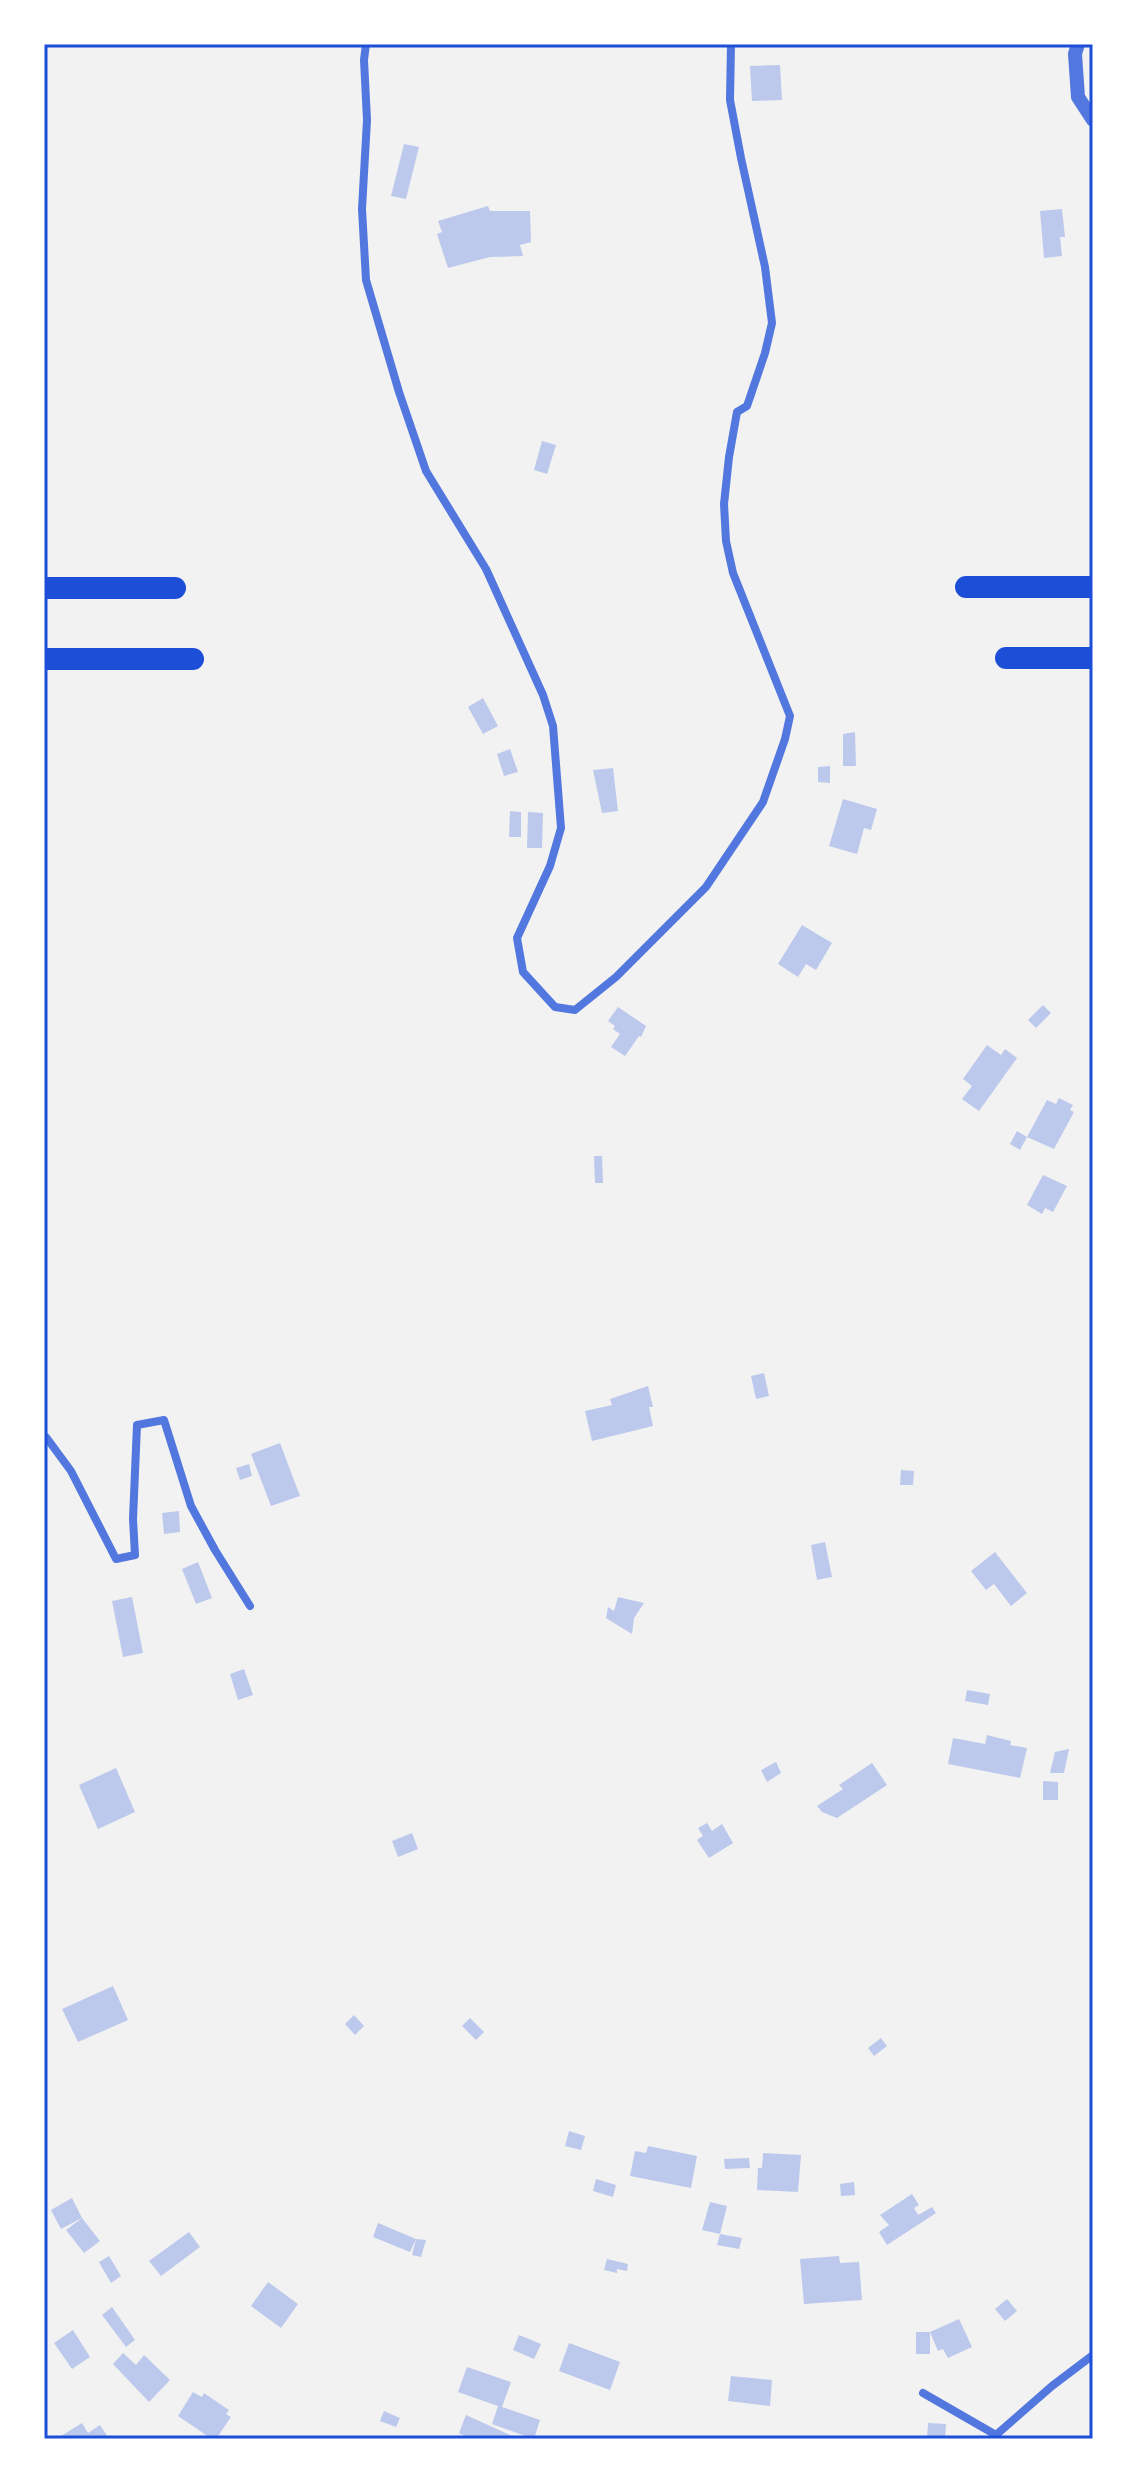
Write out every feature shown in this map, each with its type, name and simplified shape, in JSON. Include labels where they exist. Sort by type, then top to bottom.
[{"type":"highway","points":[[966,587],[1093,587]]},
{"type":"highway","points":[[44,588],[175,588]]},
{"type":"highway","points":[[1006,658],[1093,658]]},
{"type":"highway","points":[[44,659],[193,659]]},
{"type":"street","points":[[366,44],[367,120],[362,209],[366,280],[426,471],[486,569],[543,695],[553,726],[561,828],[550,866],[517,938],[523,972],[555,1007],[575,1010],[616,977],[706,887],[763,802],[790,716],[733,573],[726,541],[726,488],[737,412],[747,406],[772,323],[765,267],[730,100],[731,44]]},
{"type":"street","points":[[1078,44],[1075,54],[1078,97],[1093,120]]},
{"type":"street","points":[[44,1438],[71,1471],[116,1559],[135,1555],[133,1519],[137,1425],[164,1420],[191,1506],[250,1606]]},
{"type":"street","points":[[923,2393],[997,2437],[1052,2386],[1093,2355]]},
{"type":"building","points":[[780,65],[782,100],[752,101],[750,66]]},
{"type":"building","points":[[404,144],[419,147],[406,199],[391,196]]},
{"type":"building","points":[[488,206],[490,211],[530,211],[531,242],[520,245],[523,256],[490,257],[448,268],[437,234],[442,232],[438,221]]},
{"type":"building","points":[[1062,209],[1065,237],[1060,237],[1062,256],[1044,258],[1040,211]]},
{"type":"building","points":[[542,441],[556,445],[547,474],[534,470]]},
{"type":"building","points":[[483,698],[498,726],[483,734],[468,707]]},
{"type":"building","points":[[855,732],[856,766],[843,766],[843,734]]},
{"type":"building","points":[[510,749],[518,772],[504,776],[497,754]]},
{"type":"building","points":[[830,766],[830,783],[818,782],[818,767]]},
{"type":"building","points":[[613,768],[618,811],[602,813],[593,770]]},
{"type":"building","points":[[843,799],[877,809],[871,830],[864,828],[857,854],[829,846]]},
{"type":"building","points":[[510,811],[521,812],[521,837],[509,837]]},
{"type":"building","points":[[528,812],[543,813],[542,848],[527,848]]},
{"type":"building","points":[[802,925],[832,943],[816,970],[806,964],[798,977],[778,964]]},
{"type":"building","points":[[1043,1005],[1051,1013],[1036,1028],[1028,1020]]},
{"type":"building","points":[[618,1007],[646,1026],[625,1056],[611,1047],[620,1034],[608,1021]]},
{"type":"building","points":[[987,1045],[1001,1055],[1005,1049],[1017,1058],[979,1111],[962,1099],[972,1086],[963,1079]]},
{"type":"building","points":[[1059,1098],[1073,1105],[1070,1110],[1074,1112],[1054,1149],[1027,1137],[1047,1100],[1056,1104]]},
{"type":"building","points":[[1017,1131],[1027,1137],[1020,1150],[1010,1144]]},
{"type":"building","points":[[594,1156],[602,1156],[603,1183],[595,1183]]},
{"type":"building","points":[[1043,1175],[1067,1186],[1053,1212],[1045,1208],[1042,1214],[1027,1205]]},
{"type":"building","points":[[764,1373],[769,1396],[756,1399],[751,1376]]},
{"type":"building","points":[[648,1386],[653,1426],[592,1441],[585,1411],[612,1405],[610,1399]]},
{"type":"building","points":[[280,1443],[300,1496],[271,1506],[251,1454]]},
{"type":"building","points":[[249,1464],[252,1476],[240,1480],[236,1468]]},
{"type":"building","points":[[901,1470],[914,1471],[913,1485],[900,1485]]},
{"type":"building","points":[[179,1511],[180,1532],[164,1534],[162,1513]]},
{"type":"building","points":[[825,1542],[832,1577],[817,1580],[811,1545]]},
{"type":"building","points":[[995,1552],[1027,1593],[1011,1606],[994,1584],[986,1590],[971,1571]]},
{"type":"building","points":[[198,1562],[212,1598],[196,1604],[182,1569]]},
{"type":"building","points":[[132,1597],[143,1653],[123,1657],[112,1601]]},
{"type":"building","points":[[618,1597],[644,1603],[634,1618],[632,1634],[606,1618],[608,1607],[614,1611]]},
{"type":"building","points":[[244,1669],[253,1695],[238,1700],[230,1674]]},
{"type":"building","points":[[967,1690],[990,1694],[988,1705],[965,1701]]},
{"type":"building","points":[[987,1735],[1011,1741],[1010,1745],[1027,1748],[1020,1778],[948,1764],[953,1738],[985,1744]]},
{"type":"building","points":[[1069,1749],[1064,1773],[1050,1773],[1055,1752]]},
{"type":"building","points":[[776,1762],[781,1773],[767,1782],[761,1770]]},
{"type":"building","points":[[872,1763],[887,1785],[837,1818],[822,1812],[817,1806],[843,1789],[839,1785]]},
{"type":"building","points":[[116,1768],[135,1812],[98,1829],[79,1785]]},
{"type":"building","points":[[1043,1781],[1058,1782],[1058,1800],[1043,1800]]},
{"type":"building","points":[[707,1823],[712,1831],[722,1824],[733,1843],[709,1858],[697,1840],[703,1836],[698,1828]]},
{"type":"building","points":[[412,1833],[418,1849],[398,1857],[392,1841]]},
{"type":"building","points":[[113,1986],[128,2020],[78,2042],[62,2009]]},
{"type":"building","points":[[354,2015],[364,2026],[355,2035],[345,2024]]},
{"type":"building","points":[[470,2018],[484,2032],[476,2040],[462,2026]]},
{"type":"building","points":[[881,2038],[887,2046],[874,2056],[868,2048]]},
{"type":"building","points":[[569,2131],[585,2136],[581,2150],[565,2146]]},
{"type":"building","points":[[648,2146],[697,2156],[691,2188],[630,2176],[635,2151],[646,2153]]},
{"type":"building","points":[[763,2153],[801,2155],[798,2192],[757,2190],[758,2168],[762,2168]]},
{"type":"building","points":[[749,2158],[750,2168],[725,2169],[724,2159]]},
{"type":"building","points":[[596,2179],[616,2185],[613,2197],[593,2191]]},
{"type":"building","points":[[854,2182],[855,2195],[841,2196],[840,2184]]},
{"type":"building","points":[[912,2194],[919,2205],[914,2208],[918,2215],[932,2207],[936,2213],[887,2245],[879,2232],[889,2225],[880,2215]]},
{"type":"building","points":[[72,2198],[82,2218],[61,2229],[51,2210]]},
{"type":"building","points":[[710,2202],[727,2206],[720,2234],[702,2230]]},
{"type":"building","points":[[82,2218],[100,2241],[84,2253],[66,2230]]},
{"type":"building","points":[[378,2223],[416,2239],[410,2252],[373,2237]]},
{"type":"building","points":[[189,2232],[200,2247],[161,2276],[149,2261]]},
{"type":"building","points":[[720,2234],[742,2238],[739,2249],[717,2245]]},
{"type":"building","points":[[416,2239],[426,2240],[421,2257],[412,2255]]},
{"type":"building","points":[[109,2256],[121,2276],[111,2283],[99,2262]]},
{"type":"building","points":[[839,2256],[840,2263],[859,2262],[862,2300],[804,2304],[800,2259]]},
{"type":"building","points":[[607,2259],[628,2264],[627,2271],[617,2269],[617,2273],[604,2270]]},
{"type":"building","points":[[268,2282],[298,2304],[281,2328],[251,2306]]},
{"type":"building","points":[[1007,2299],[1017,2311],[1005,2321],[995,2309]]},
{"type":"building","points":[[112,2307],[135,2340],[126,2347],[102,2315]]},
{"type":"building","points":[[959,2319],[972,2347],[948,2358],[943,2349],[938,2351],[930,2332]]},
{"type":"building","points":[[73,2330],[90,2357],[72,2369],[54,2343]]},
{"type":"building","points":[[916,2332],[930,2332],[930,2354],[916,2354]]},
{"type":"building","points":[[519,2335],[541,2344],[534,2359],[513,2350]]},
{"type":"building","points":[[569,2343],[620,2362],[610,2390],[559,2371]]},
{"type":"building","points":[[123,2353],[136,2365],[144,2355],[170,2380],[149,2402],[113,2364]]},
{"type":"building","points":[[467,2367],[511,2382],[502,2407],[540,2420],[534,2439],[492,2424],[498,2406],[458,2392]]},
{"type":"building","points":[[731,2376],[772,2380],[770,2406],[728,2401]]},
{"type":"building","points":[[193,2392],[202,2397],[204,2393],[229,2410],[226,2414],[231,2417],[216,2439],[178,2416]]},
{"type":"building","points":[[384,2411],[400,2418],[396,2427],[380,2421]]},
{"type":"building","points":[[466,2415],[519,2439],[471,2439],[459,2433]]},
{"type":"building","points":[[82,2423],[88,2433],[100,2425],[109,2439],[64,2439],[61,2436]]},
{"type":"building","points":[[928,2423],[946,2424],[945,2439],[927,2439]]}]
